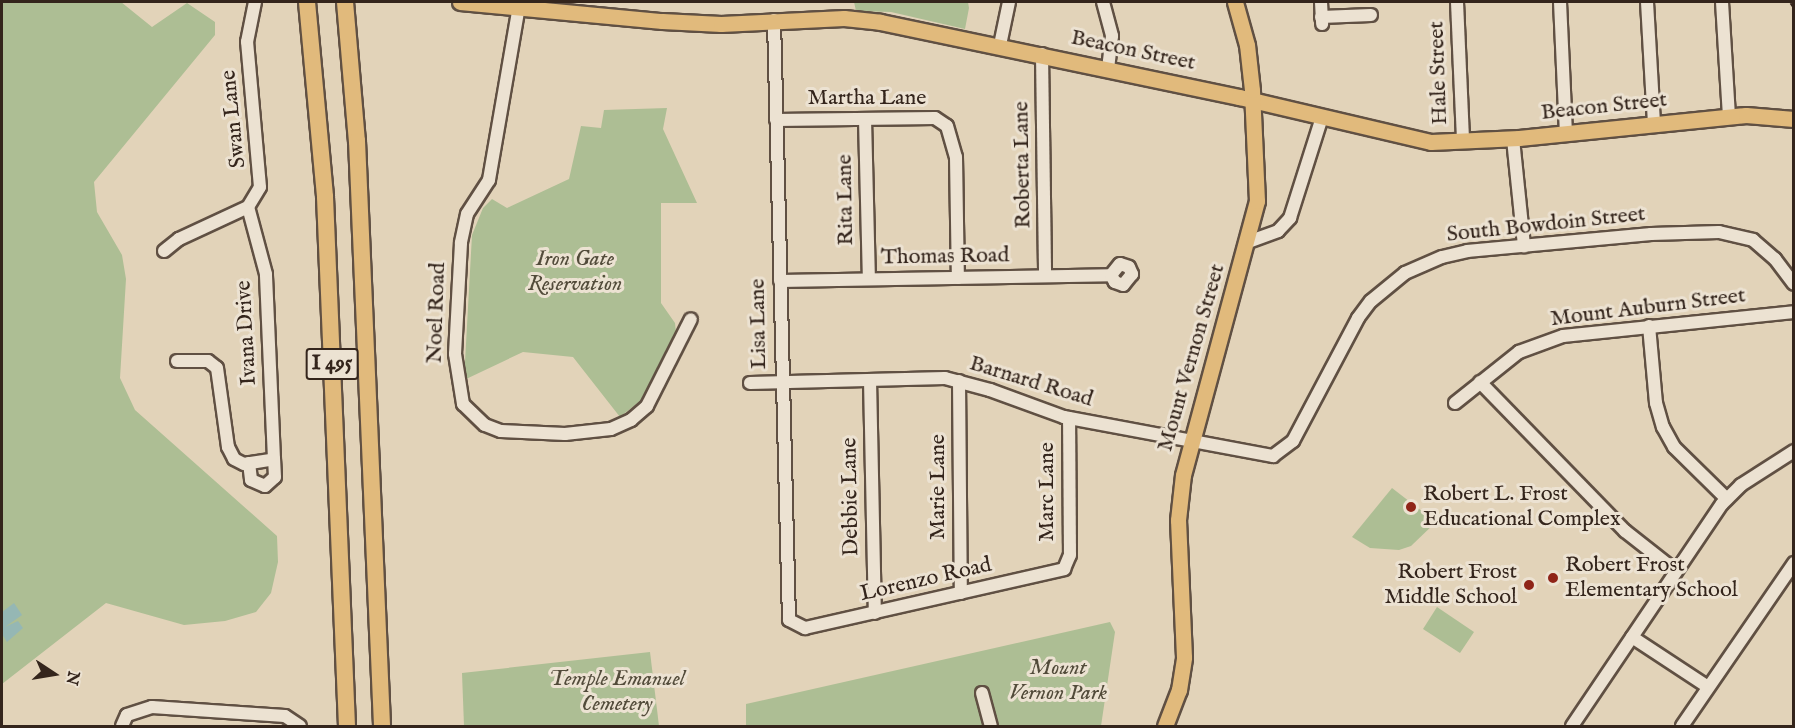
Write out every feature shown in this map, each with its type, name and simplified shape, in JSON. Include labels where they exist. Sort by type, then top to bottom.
[{"type":"highway","name":"I 495","points":[[308,2],[325,197],[347,726]]},
{"type":"highway","name":"I 495","points":[[345,2],[357,141],[382,726]]},
{"type":"main road","name":"Beacon Street","points":[[460,2],[662,21],[721,24],[774,20],[868,21],[1000,45],[1108,68],[1418,140],[1463,142],[1513,139],[1730,116],[1794,119]]},
{"type":"main road","name":"Mount Vernon Street","points":[[1165,726],[1179,690],[1184,657],[1178,520],[1191,443],[1203,388],[1248,243],[1258,190],[1253,100],[1247,45],[1235,2]]},
{"type":"street","name":"Swan Lane","points":[[248,207],[260,187],[262,173],[247,42],[255,2]]},
{"type":"street","points":[[1000,45],[1009,2]]},
{"type":"street","points":[[1103,2],[1112,36],[1108,68]]},
{"type":"street","points":[[1321,2],[1322,21],[1371,15]]},
{"type":"street","name":"Hale Street","points":[[1457,2],[1463,142]]},
{"type":"street","points":[[1560,2],[1566,134]]},
{"type":"street","points":[[1647,2],[1654,125]]},
{"type":"street","points":[[1722,2],[1730,116]]},
{"type":"street","name":"Noel Road","points":[[519,6],[489,180],[467,214],[461,243],[455,354],[463,404],[485,425],[501,431],[565,434],[611,429],[631,420],[647,406],[691,319]]},
{"type":"street","name":"Lisa Lane","points":[[774,20],[786,611],[794,625]]},
{"type":"street","name":"Roberta Lane","points":[[1042,54],[1045,276]]},
{"type":"street","points":[[1248,243],[1278,231],[1290,218],[1322,117]]},
{"type":"street","name":"Martha Lane","points":[[776,120],[935,118],[947,126],[956,157],[958,278]]},
{"type":"street","name":"Rita Lane","points":[[865,119],[869,279]]},
{"type":"street","points":[[1513,139],[1524,246]]},
{"type":"street","points":[[164,251],[179,239],[248,207]]},
{"type":"street","name":"Ivana Drive","points":[[177,361],[208,361],[217,368],[230,452],[238,462],[249,463],[252,482],[265,486],[275,477],[266,274],[248,207]]},
{"type":"street","name":"South Bowdoin Street","points":[[1276,454],[1293,441],[1358,318],[1380,292],[1405,273],[1442,257],[1524,246],[1651,234],[1731,233],[1753,240],[1767,250],[1794,284]]},
{"type":"street","name":"Thomas Road","points":[[780,281],[1111,274]]},
{"type":"street","name":"Mount Auburn Street","points":[[1455,403],[1519,352],[1563,336],[1794,312]]},
{"type":"street","points":[[1649,326],[1656,403],[1663,427],[1674,447],[1727,499]]},
{"type":"street","name":"Barnard Road","points":[[750,383],[870,380],[959,381],[1069,418],[1265,456],[1276,454]]},
{"type":"street","name":"Debbie Lane","points":[[870,380],[875,612]]},
{"type":"street","name":"Marie Lane","points":[[959,381],[961,593]]},
{"type":"street","points":[[1480,381],[1624,531],[1676,571]]},
{"type":"street","name":"Marc Lane","points":[[1067,566],[1069,418]]},
{"type":"street","points":[[1572,726],[1727,499],[1741,485],[1794,451]]},
{"type":"street","points":[[249,463],[274,459]]},
{"type":"street","points":[[1682,726],[1794,563]]},
{"type":"street","name":"Lorenzo Road","points":[[794,625],[806,628],[1056,572],[1067,566]]},
{"type":"street","points":[[1632,637],[1708,687]]},
{"type":"street","points":[[982,693],[991,726]]},
{"type":"street","points":[[123,724],[127,714],[152,707],[285,716],[300,726]]},
{"type":"green space","points":[[2,2],[121,2],[152,27],[187,3],[215,22],[215,35],[94,182],[97,212],[122,255],[126,279],[120,378],[135,410],[277,536],[278,562],[271,593],[256,612],[225,621],[184,625],[106,603],[2,684]]},
{"type":"green space","points":[[854,2],[968,2],[969,8],[965,29],[891,12],[856,11]]},
{"type":"green space","name":"Iron Gate Reservation","points":[[667,108],[663,129],[697,203],[661,203],[661,303],[675,323],[676,333],[645,397],[620,417],[573,357],[523,352],[464,380],[472,235],[483,208],[492,199],[507,208],[569,179],[581,126],[601,128],[604,110]]},
{"type":"green space","points":[[1392,488],[1436,522],[1411,546],[1399,550],[1370,548],[1352,537]]},
{"type":"green space","points":[[1437,607],[1474,632],[1460,653],[1423,629]]},
{"type":"green space","name":"Mount Vernon Park","points":[[1110,622],[1115,632],[1101,726],[746,726],[746,704]]},
{"type":"green space","name":"Temple Emanuel Cemetery","points":[[650,652],[659,726],[464,726],[462,673]]},
{"type":"water","points":[[14,603],[22,615],[5,627],[18,621],[23,628],[7,642],[2,634],[2,612]]},
{"type":"place","name":"Robert L. Frost Educational Complex","points":[[1411,507]]},
{"type":"place","name":"Robert Frost Elementary School","points":[[1553,578]]},
{"type":"place","name":"Robert Frost Middle School","points":[[1529,585]]}]
